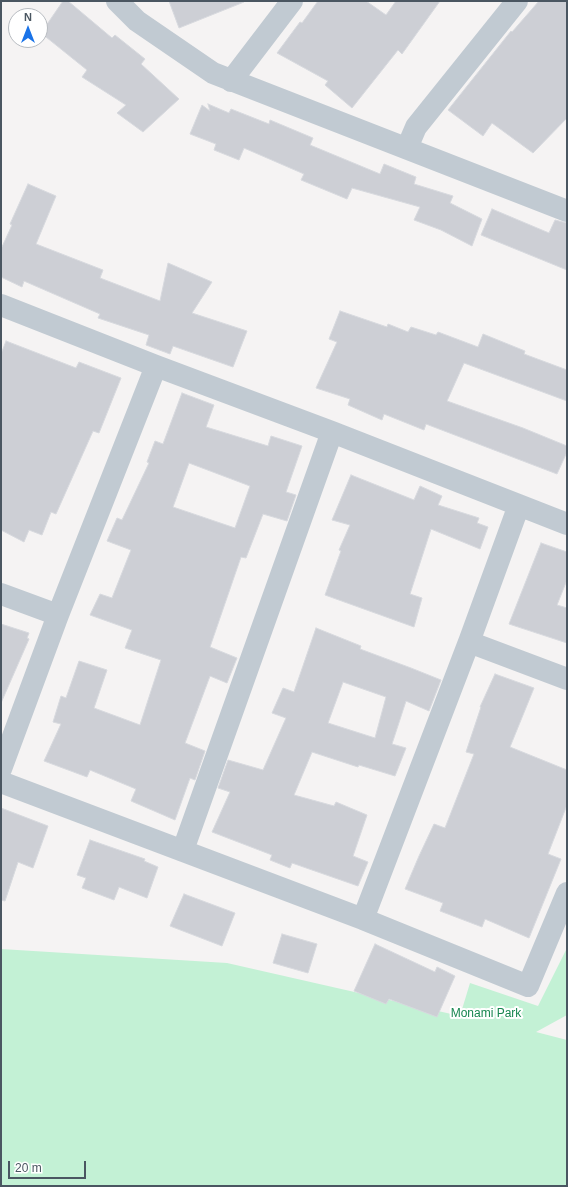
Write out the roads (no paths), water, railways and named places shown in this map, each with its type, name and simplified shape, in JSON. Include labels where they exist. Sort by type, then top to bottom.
[{"type":"street","points":[[117,1],[137,21],[213,73],[567,211]]},
{"type":"street","points":[[231,81],[292,1]]},
{"type":"street","points":[[407,148],[416,127],[517,1]]},
{"type":"street","points":[[1,305],[567,524]]},
{"type":"street","points":[[1,769],[58,615],[156,366]]},
{"type":"street","points":[[183,850],[332,432]]},
{"type":"street","points":[[363,919],[469,642],[519,505]]},
{"type":"street","points":[[1,594],[58,615]]},
{"type":"street","points":[[469,642],[567,679]]},
{"type":"street","points":[[1,782],[363,919],[528,986],[567,893]]},
{"type":"park label","name":"Monami Park","points":[[486,1014]]}]
